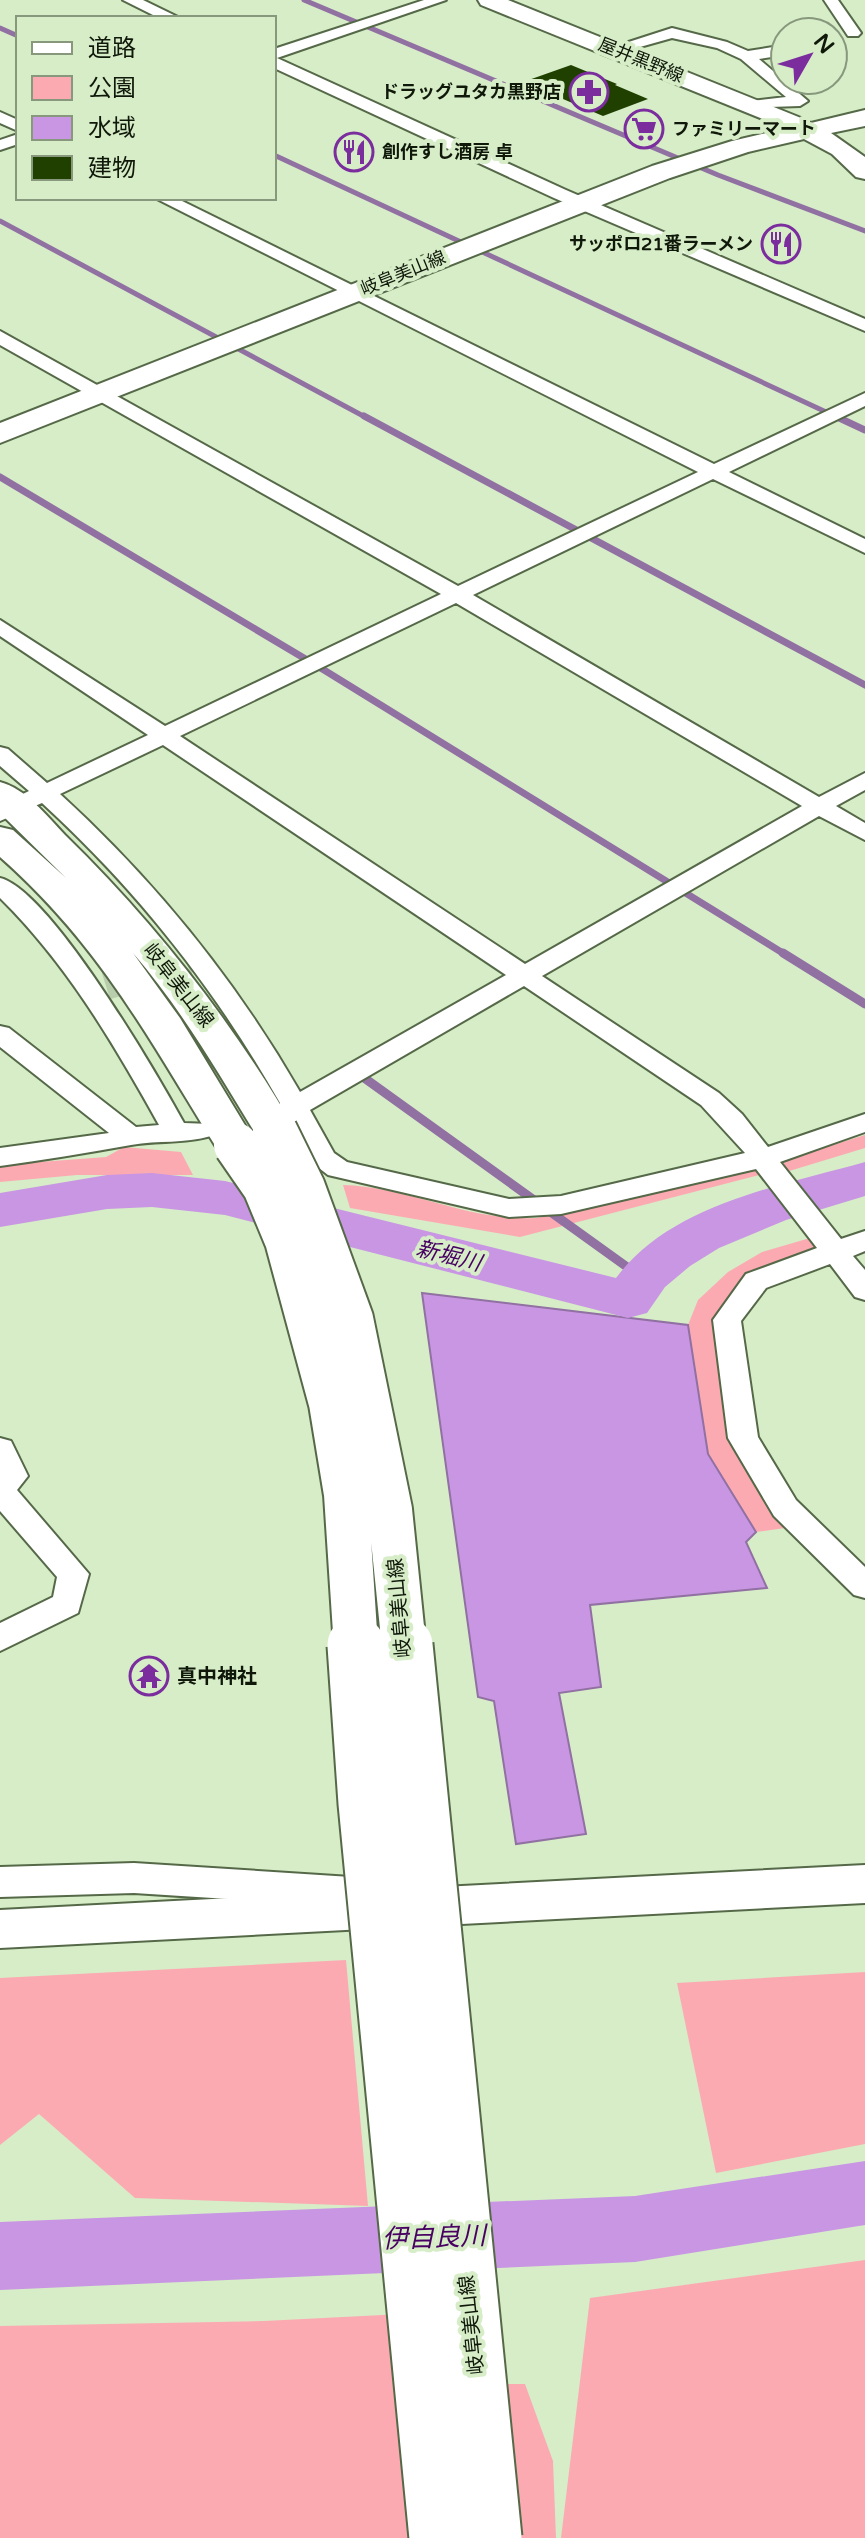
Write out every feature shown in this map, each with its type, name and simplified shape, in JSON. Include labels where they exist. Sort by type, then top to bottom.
[{"type":"main road","name":"屋井黒野線","points":[[489,0],[802,127]]},
{"type":"main road","points":[[802,127],[865,108]]},
{"type":"main road","points":[[802,127],[865,118]]},
{"type":"main road","name":"岐阜美山線","points":[[0,434],[92,388],[571,198],[802,127]]},
{"type":"main road","points":[[802,127],[865,171]]},
{"type":"main road","name":"岐阜美山線","points":[[0,414],[92,388]]},
{"type":"main road","name":"岐阜美山線","points":[[12,809],[75,905],[130,971],[246,1126],[303,1188],[351,1319],[390,1510],[493,2538]]},
{"type":"main road","name":"岐阜美山線","points":[[246,1126],[265,1187],[287,1240],[331,1403],[346,1494],[367,1803],[438,2538]]},
{"type":"street","points":[[130,0],[167,16]]},
{"type":"street","points":[[394,0],[415,8]]},
{"type":"street","points":[[276,53],[439,0]]},
{"type":"street","points":[[831,0],[859,32]]},
{"type":"street","points":[[615,49],[672,33],[722,45],[746,56],[800,101],[750,105]]},
{"type":"street","points":[[746,56],[769,52]]},
{"type":"street","points":[[276,63],[571,198],[865,326]]},
{"type":"street","points":[[167,200],[865,547]]},
{"type":"street","points":[[0,337],[456,594],[865,833]]},
{"type":"street","points":[[12,809],[456,594],[715,474],[865,399]]},
{"type":"street","points":[[0,626],[710,1099],[733,1120],[865,1290]]},
{"type":"street","points":[[0,754],[12,809],[144,892],[193,958],[246,1126]]},
{"type":"street","points":[[0,1157],[130,1136],[246,1126],[524,974],[865,780]]},
{"type":"street","points":[[0,885],[98,988],[132,1053],[246,1126],[324,1159],[338,1169],[509,1208],[561,1205],[766,1161],[865,1123]]},
{"type":"street","points":[[0,1034],[130,1136]]},
{"type":"street","points":[[865,1241],[829,1246],[756,1281],[727,1320],[743,1438],[785,1508],[865,1586]]},
{"type":"street","points":[[0,1449],[13,1476],[0,1490],[73,1574],[67,1604],[0,1638]]},
{"type":"street","points":[[0,1882],[134,1878],[351,1892]]},
{"type":"street","points":[[0,1929],[865,1884]]},
{"type":"green space","points":[[865,1135],[865,1148],[786,1172],[781,1165],[791,1158]]},
{"type":"green space","points":[[124,1147],[181,1152],[193,1175],[77,1175],[0,1182],[0,1165],[106,1157]]},
{"type":"green space","points":[[756,1167],[763,1174],[520,1237],[350,1208],[343,1185],[392,1192],[487,1215],[537,1218]]},
{"type":"green space","points":[[810,1238],[816,1249],[767,1270],[739,1288],[720,1315],[716,1332],[740,1461],[768,1494],[785,1528],[756,1532],[708,1454],[688,1325],[698,1300],[728,1272],[762,1252]]},
{"type":"green space","points":[[346,1960],[368,2206],[135,2198],[39,2114],[0,2145],[0,1978]]},
{"type":"green space","points":[[865,1972],[865,2144],[716,2173],[677,1983]]},
{"type":"green space","points":[[865,2260],[865,2538],[561,2538],[590,2298]]},
{"type":"green space","points":[[422,2313],[416,2384],[525,2384],[553,2461],[556,2538],[0,2538],[0,2326],[264,2321]]},
{"type":"water","points":[[422,1293],[688,1325],[708,1454],[756,1532],[746,1542],[767,1588],[590,1605],[601,1687],[559,1693],[586,1834],[516,1844],[494,1701],[478,1697]]},
{"type":"building","name":"ドラッグユタカ黒野店","points":[[571,65],[648,99],[603,116],[523,82]]},
{"type":"waterway","points":[[304,0],[718,175],[865,231]]},
{"type":"waterway","points":[[0,28],[16,35]]},
{"type":"waterway","points":[[276,156],[839,418]]},
{"type":"waterway","points":[[0,221],[367,418]]},
{"type":"waterway","points":[[364,416],[865,685]]},
{"type":"waterway","points":[[835,416],[865,430]]},
{"type":"waterway","points":[[0,477],[324,670],[786,955]]},
{"type":"waterway","points":[[783,953],[865,1004]]},
{"type":"waterway","points":[[356,1072],[641,1277]]},
{"type":"waterway","name":"新堀川","points":[[0,1210],[107,1192],[152,1190],[225,1198],[628,1300],[647,1274],[671,1253],[701,1235],[768,1208],[865,1179]]},
{"type":"waterway","name":"伊自良川","points":[[0,2256],[635,2229],[865,2193]]},
{"type":"tunnel","points":[[106,986],[188,960]]},
{"type":"place","name":"ドラッグユタカ黒野店","points":[[589,92]]},
{"type":"place","name":"ファミリーマート","points":[[644,129]]},
{"type":"place","name":"創作すし酒房 卓","points":[[354,152]]},
{"type":"place","name":"サッポロ21番ラーメン","points":[[781,244]]},
{"type":"place","name":"真中神社","points":[[149,1676]]}]
